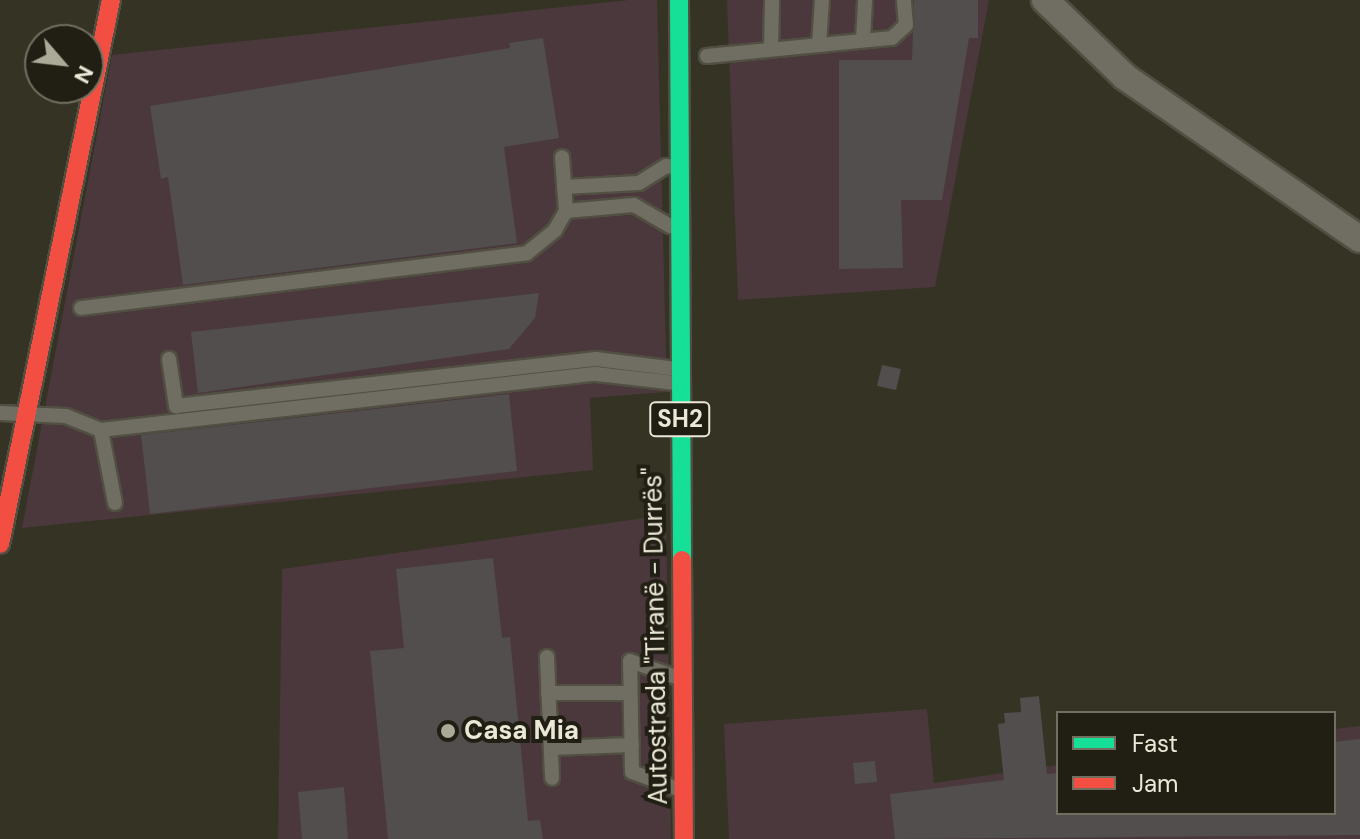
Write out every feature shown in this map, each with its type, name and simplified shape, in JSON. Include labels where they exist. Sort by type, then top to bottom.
[{"type":"main road","points":[[0,544],[111,0]]},
{"type":"main road","name":"Autostrada \"Tiranë - Durrës\"","points":[[679,0],[684,839]]},
{"type":"street","points":[[1045,0],[1125,77],[1360,239]]},
{"type":"lane","points":[[771,49],[772,0]]},
{"type":"lane","points":[[819,45],[822,0]]},
{"type":"lane","points":[[863,40],[865,0]]},
{"type":"lane","points":[[707,56],[863,40],[900,33],[906,25],[904,0]]},
{"type":"lane","points":[[81,308],[527,253],[555,230],[566,211],[562,157]]},
{"type":"lane","points":[[564,187],[639,183],[666,166],[680,167]]},
{"type":"lane","points":[[566,211],[634,205],[652,211],[669,223],[680,253]]},
{"type":"lane","points":[[169,359],[176,406],[596,359],[679,376]]},
{"type":"lane","points":[[0,413],[66,416],[101,430],[596,374],[679,376]]},
{"type":"lane","points":[[101,430],[115,503]]},
{"type":"lane","points":[[547,657],[552,778]]},
{"type":"lane","points":[[683,679],[630,661],[632,772],[683,791]]},
{"type":"lane","points":[[548,693],[630,693]]},
{"type":"lane","points":[[551,748],[632,745]]},
{"type":"shaded area","points":[[629,0],[657,0],[667,392],[590,398],[593,470],[22,528],[112,55]]},
{"type":"shaded area","points":[[727,0],[989,0],[935,287],[738,300]]},
{"type":"shaded area","points":[[666,515],[671,839],[278,839],[282,569]]},
{"type":"shaded area","points":[[927,709],[934,783],[1056,765],[1056,815],[1336,815],[1336,729],[1360,726],[1360,839],[729,839],[724,724]]},
{"type":"building","points":[[914,0],[978,0],[978,38],[969,38],[942,200],[901,200],[903,268],[839,269],[839,60],[912,60]]},
{"type":"building","points":[[543,38],[559,138],[504,147],[517,243],[183,285],[168,177],[161,179],[150,106],[510,48],[509,43]]},
{"type":"building","points":[[539,293],[535,318],[509,349],[198,393],[191,332]]},
{"type":"building","points":[[882,365],[901,369],[896,390],[877,386]]},
{"type":"building","points":[[509,394],[517,471],[150,514],[141,435]]},
{"type":"building","name":"Casa Mia","points":[[493,558],[502,638],[510,637],[528,821],[540,820],[543,839],[388,839],[370,651],[404,648],[396,569]]},
{"type":"building","points":[[1039,696],[1047,774],[1056,773],[1056,815],[1336,815],[1336,742],[1360,739],[1360,835],[895,839],[890,794],[1004,780],[998,724],[1005,723],[1004,713],[1021,712],[1020,698]]},
{"type":"building","points":[[875,761],[877,782],[855,784],[853,763]]},
{"type":"building","points":[[344,787],[348,839],[302,839],[298,792]]},
{"type":"traffic: fast","points":[[679,0],[682,560]]},
{"type":"traffic: jam","points":[[0,544],[111,0]]},
{"type":"traffic: jam","points":[[682,560],[684,839]]},
{"type":"place","name":"Casa Mia","points":[[448,731]]}]
